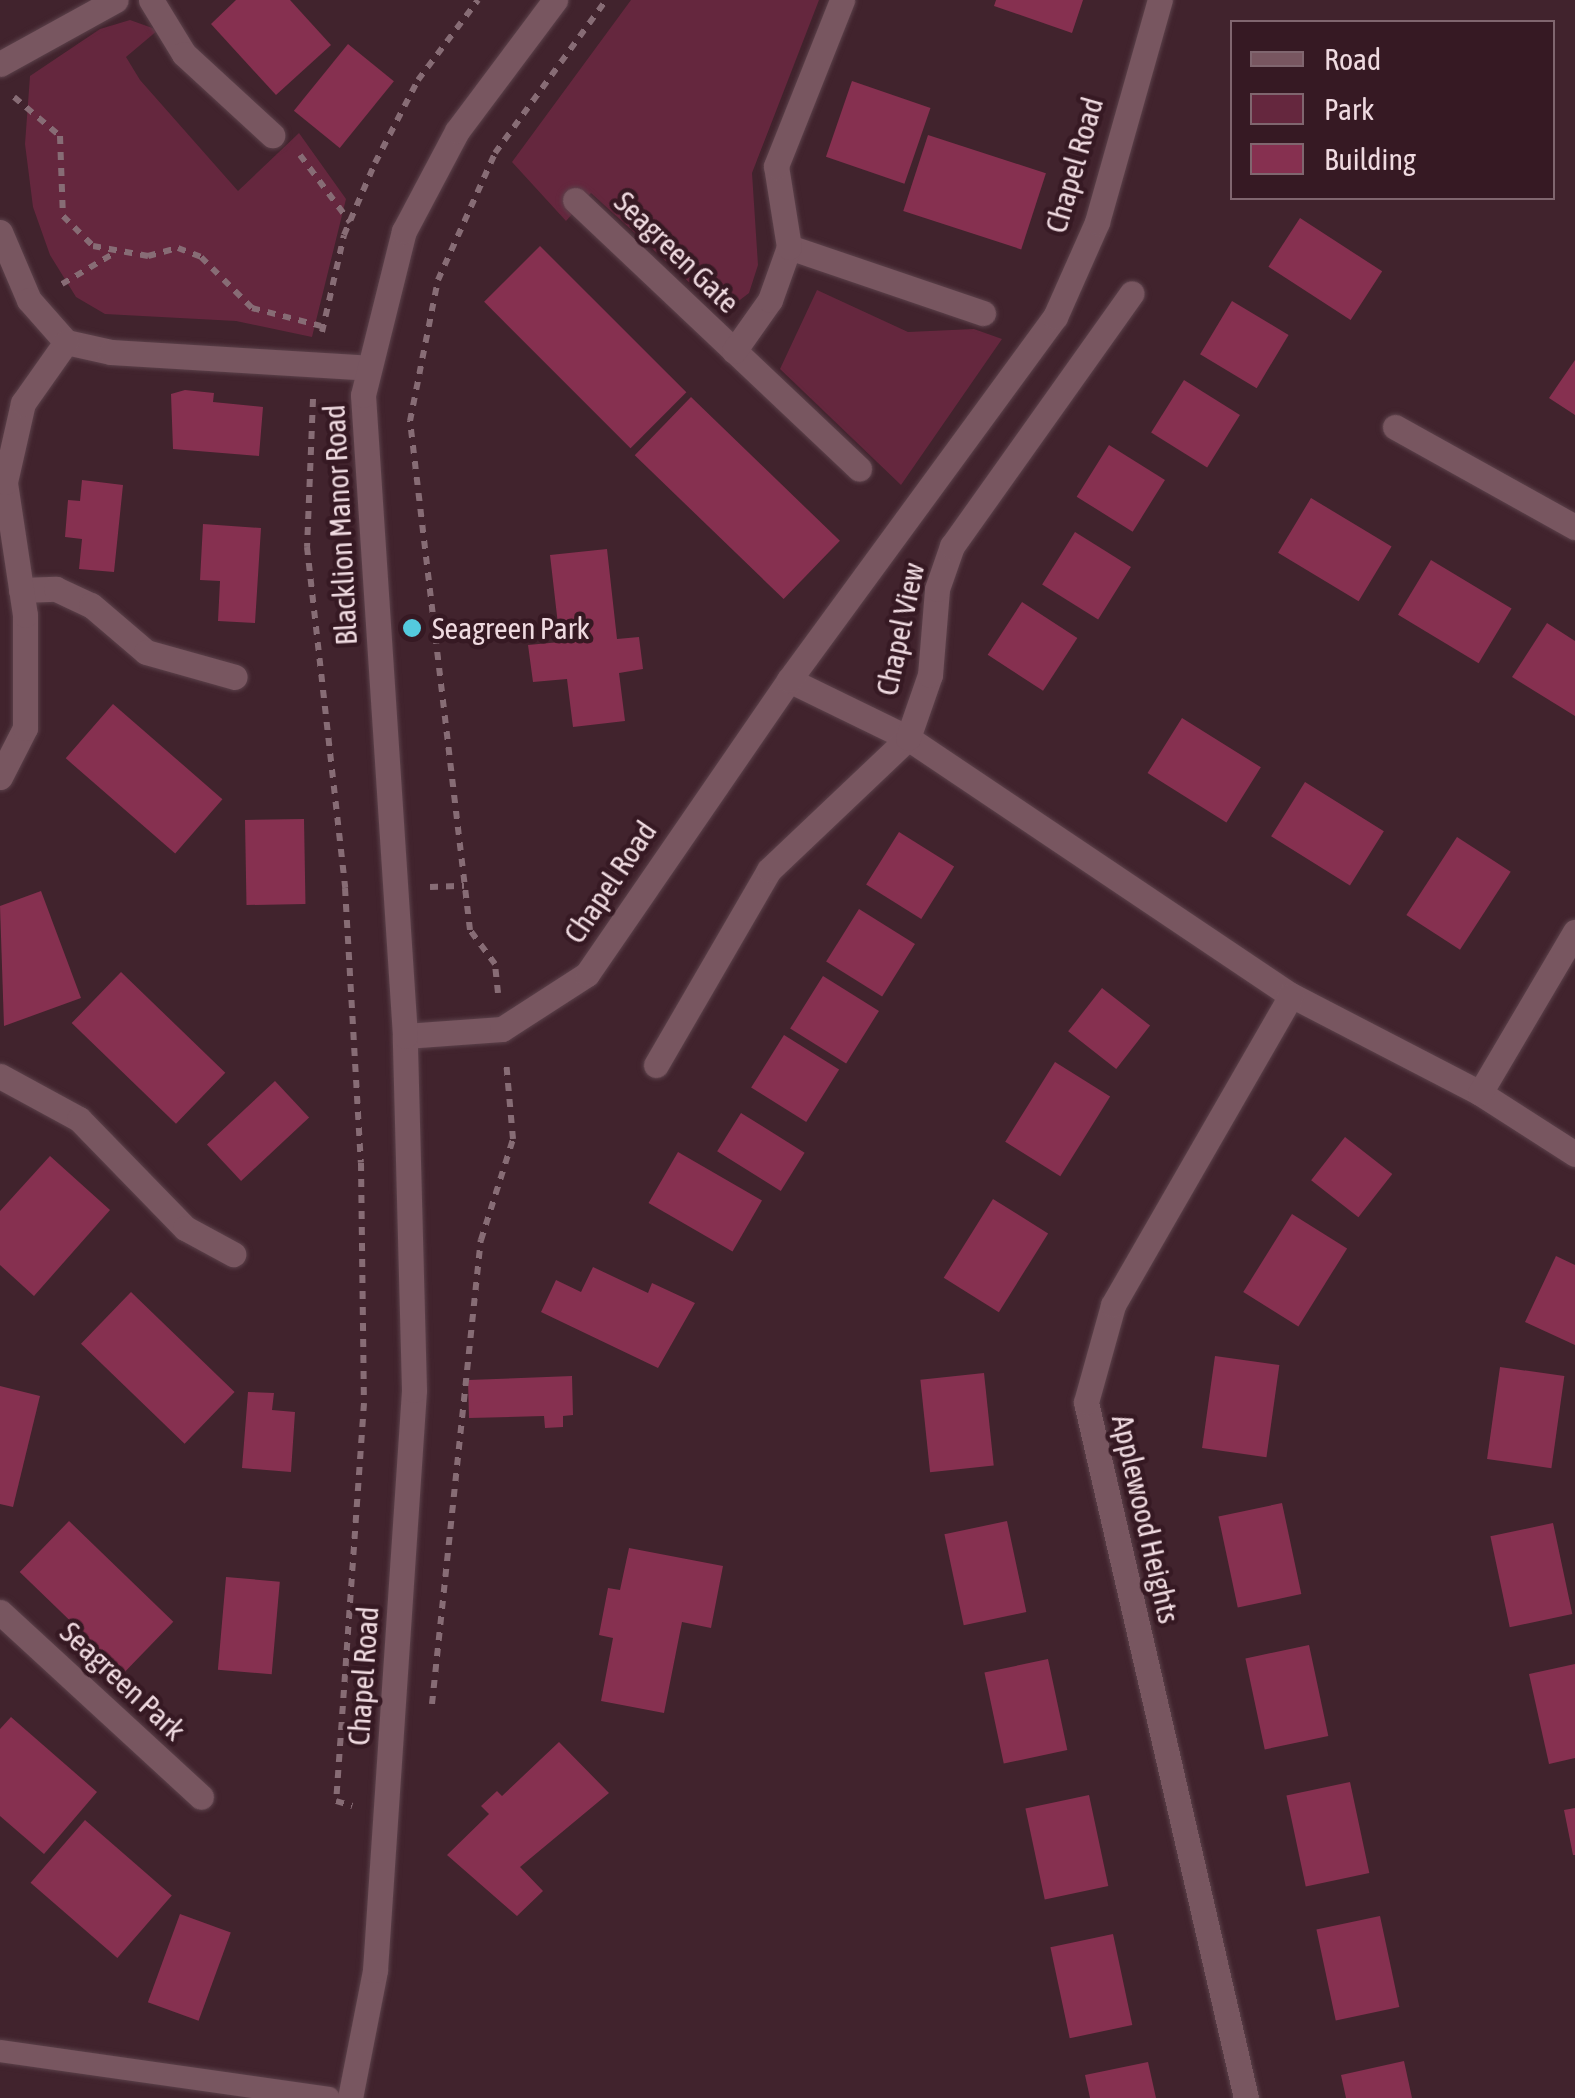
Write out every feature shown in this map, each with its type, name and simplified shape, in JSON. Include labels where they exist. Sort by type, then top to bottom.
[{"type":"street","points":[[0,64],[116,0]]},
{"type":"street","points":[[151,0],[184,54],[272,135]]},
{"type":"street","name":"Blacklion Manor Road","points":[[405,1036],[363,395],[404,231],[457,131],[554,0]]},
{"type":"street","name":"Seagreen Gate","points":[[734,351],[770,300],[788,247],[776,166],[842,0]]},
{"type":"street","name":"Chapel Road","points":[[350,2098],[375,1970],[414,1390],[405,1036],[502,1029],[587,974],[789,680],[1055,317],[1098,222],[1160,0]]},
{"type":"street","name":"Seagreen Gate","points":[[575,200],[859,469]]},
{"type":"street","points":[[0,232],[29,300],[66,342],[111,352],[369,368]]},
{"type":"street","points":[[788,247],[983,313]]},
{"type":"street","name":"Chapel View","points":[[656,1065],[769,870],[908,738],[930,674],[937,590],[952,546],[1132,293]]},
{"type":"street","points":[[0,776],[25,728],[21,590],[5,482],[22,403],[66,342]]},
{"type":"street","points":[[1395,426],[1575,527]]},
{"type":"street","points":[[21,590],[56,590],[91,605],[146,652],[235,677]]},
{"type":"street","points":[[789,680],[908,738],[1291,994],[1480,1093],[1575,1154]]},
{"type":"street","points":[[1480,1093],[1575,932]]},
{"type":"street","name":"Applewood Heights","points":[[1246,2098],[1086,1402],[1112,1304],[1291,994]]},
{"type":"street","points":[[0,1076],[79,1119],[186,1228],[233,1254]]},
{"type":"street","name":"Seagreen Park","points":[[0,1612],[201,1797]]},
{"type":"lane","points":[[0,2051],[329,2098]]},
{"type":"path","points":[[386,1816],[336,1801],[364,1403],[361,1163],[345,888],[307,547],[316,365],[350,222],[418,80],[478,0]]},
{"type":"path","points":[[430,1726],[481,1240],[514,1139],[496,964],[470,930],[411,406],[438,280],[495,153],[606,0]]},
{"type":"path","points":[[0,88],[60,136],[63,216],[111,255]]},
{"type":"path","points":[[272,135],[298,153],[350,222]]},
{"type":"path","points":[[29,300],[111,255],[178,248],[201,256],[252,308],[324,326]]},
{"type":"green space","points":[[631,0],[819,0],[752,173],[758,265],[749,293],[723,313],[591,193],[566,221],[512,162]]},
{"type":"green space","points":[[130,20],[158,30],[126,57],[140,80],[238,191],[299,133],[346,199],[312,337],[236,321],[105,314],[76,297],[50,255],[33,207],[25,144],[30,76],[100,29]]},
{"type":"green space","points":[[817,290],[908,332],[974,329],[1002,339],[901,485],[780,369]]},
{"type":"building","points":[[236,0],[290,0],[331,45],[276,95],[211,24]]},
{"type":"building","points":[[996,0],[1083,0],[1072,33],[994,6]]},
{"type":"building","points":[[348,44],[394,81],[340,148],[294,111]]},
{"type":"building","points":[[852,81],[930,108],[904,184],[826,157]]},
{"type":"building","points":[[928,135],[1046,173],[1021,249],[903,211]]},
{"type":"building","points":[[1300,218],[1382,271],[1351,320],[1268,267]]},
{"type":"building","points":[[540,246],[686,392],[631,448],[484,302]]},
{"type":"building","points":[[1232,301],[1289,335],[1257,388],[1200,354]]},
{"type":"building","points":[[1575,360],[1575,415],[1549,398]]},
{"type":"building","points":[[1184,380],[1240,415],[1207,468],[1151,433]]},
{"type":"building","points":[[185,390],[214,393],[213,402],[263,407],[259,456],[173,449],[171,394]]},
{"type":"building","points":[[691,397],[840,541],[784,599],[635,455]]},
{"type":"building","points":[[1109,445],[1165,480],[1133,532],[1077,497]]},
{"type":"building","points":[[82,480],[123,485],[114,572],[79,569],[82,539],[65,537],[68,500],[80,501]]},
{"type":"building","points":[[1311,498],[1392,546],[1359,601],[1278,553]]},
{"type":"building","points":[[203,524],[261,528],[255,623],[218,621],[220,581],[200,580]]},
{"type":"building","points":[[1075,532],[1131,567],[1098,620],[1042,585]]},
{"type":"building","points":[[607,549],[617,639],[639,637],[643,669],[619,673],[625,721],[573,727],[567,679],[533,682],[528,645],[560,642],[550,555]]},
{"type":"building","points":[[1431,560],[1512,608],[1479,663],[1398,615]]},
{"type":"building","points":[[1022,602],[1077,638],[1043,691],[988,655]]},
{"type":"building","points":[[1547,623],[1575,641],[1575,716],[1512,677]]},
{"type":"building","points":[[113,704],[222,799],[175,853],[66,758]]},
{"type":"building","points":[[1182,718],[1261,767],[1226,822],[1148,773]]},
{"type":"building","points":[[1305,782],[1384,831],[1350,886],[1271,836]]},
{"type":"building","points":[[304,819],[305,904],[246,905],[245,820]]},
{"type":"building","points":[[899,832],[954,866],[921,919],[866,885]]},
{"type":"building","points":[[1457,837],[1511,872],[1460,950],[1406,915]]},
{"type":"building","points":[[41,891],[81,998],[4,1026],[0,906]]},
{"type":"building","points":[[859,909],[915,944],[882,997],[826,962]]},
{"type":"building","points":[[121,972],[225,1073],[176,1124],[72,1023]]},
{"type":"building","points":[[823,976],[879,1011],[846,1064],[790,1029]]},
{"type":"building","points":[[1102,988],[1150,1026],[1116,1069],[1068,1031]]},
{"type":"building","points":[[784,1035],[839,1069],[806,1122],[751,1088]]},
{"type":"building","points":[[1055,1062],[1110,1096],[1060,1176],[1005,1142]]},
{"type":"building","points":[[275,1081],[309,1118],[241,1181],[207,1144]]},
{"type":"building","points":[[741,1113],[805,1153],[781,1191],[717,1151]]},
{"type":"building","points":[[1345,1137],[1392,1174],[1358,1217],[1311,1180]]},
{"type":"building","points":[[678,1152],[762,1200],[733,1252],[648,1203]]},
{"type":"building","points":[[50,1156],[110,1210],[34,1296],[0,1265],[0,1211]]},
{"type":"building","points":[[993,1199],[1048,1233],[999,1312],[944,1278]]},
{"type":"building","points":[[1292,1214],[1347,1248],[1298,1326],[1243,1292]]},
{"type":"building","points":[[1556,1256],[1575,1265],[1575,1345],[1525,1322]]},
{"type":"building","points":[[593,1267],[648,1293],[652,1283],[695,1303],[658,1368],[541,1312],[556,1280],[581,1292]]},
{"type":"building","points":[[131,1292],[235,1392],[185,1444],[81,1344]]},
{"type":"building","points":[[1215,1356],[1279,1365],[1266,1457],[1202,1448]]},
{"type":"building","points":[[1500,1367],[1564,1376],[1551,1468],[1487,1459]]},
{"type":"building","points":[[984,1373],[994,1465],[930,1472],[920,1380]]},
{"type":"building","points":[[572,1376],[573,1415],[563,1416],[563,1427],[545,1428],[544,1416],[469,1418],[468,1380]]},
{"type":"building","points":[[0,1386],[40,1396],[13,1507],[0,1504]]},
{"type":"building","points":[[248,1392],[274,1393],[272,1410],[295,1412],[291,1472],[242,1468]]},
{"type":"building","points":[[1282,1503],[1301,1594],[1238,1607],[1218,1517]]},
{"type":"building","points":[[69,1521],[173,1622],[124,1673],[20,1572]]},
{"type":"building","points":[[1007,1521],[1026,1612],[964,1625],[944,1534]]},
{"type":"building","points":[[1553,1523],[1572,1614],[1510,1627],[1490,1536]]},
{"type":"building","points":[[629,1548],[723,1566],[711,1628],[682,1622],[664,1713],[601,1701],[613,1638],[599,1635],[608,1588],[620,1590]]},
{"type":"building","points":[[226,1577],[280,1582],[272,1674],[218,1670]]},
{"type":"building","points":[[1309,1645],[1328,1736],[1265,1749],[1245,1659]]},
{"type":"building","points":[[1048,1659],[1067,1750],[1004,1763],[984,1673]]},
{"type":"building","points":[[1575,1664],[1575,1758],[1549,1764],[1529,1674]]},
{"type":"building","points":[[11,1717],[97,1792],[44,1854],[0,1816],[0,1729]]},
{"type":"building","points":[[559,1742],[609,1793],[520,1867],[543,1891],[517,1916],[447,1855],[489,1814],[481,1806],[497,1791],[502,1796]]},
{"type":"building","points":[[1350,1782],[1369,1873],[1306,1886],[1286,1796]]},
{"type":"building","points":[[1089,1795],[1108,1886],[1045,1899],[1025,1809]]},
{"type":"building","points":[[1575,1808],[1575,1855],[1573,1855],[1564,1810]]},
{"type":"building","points":[[85,1820],[172,1895],[117,1958],[31,1883]]},
{"type":"building","points":[[180,1914],[231,1932],[199,2021],[148,2002]]},
{"type":"building","points":[[1380,1916],[1399,2007],[1336,2020],[1316,1930]]},
{"type":"building","points":[[1113,1934],[1132,2025],[1070,2038],[1050,1947]]},
{"type":"building","points":[[1404,2061],[1412,2098],[1346,2098],[1341,2075]]},
{"type":"building","points":[[1148,2062],[1156,2098],[1090,2098],[1085,2075]]},
{"type":"place","name":"Seagreen Park","points":[[412,628]]}]
